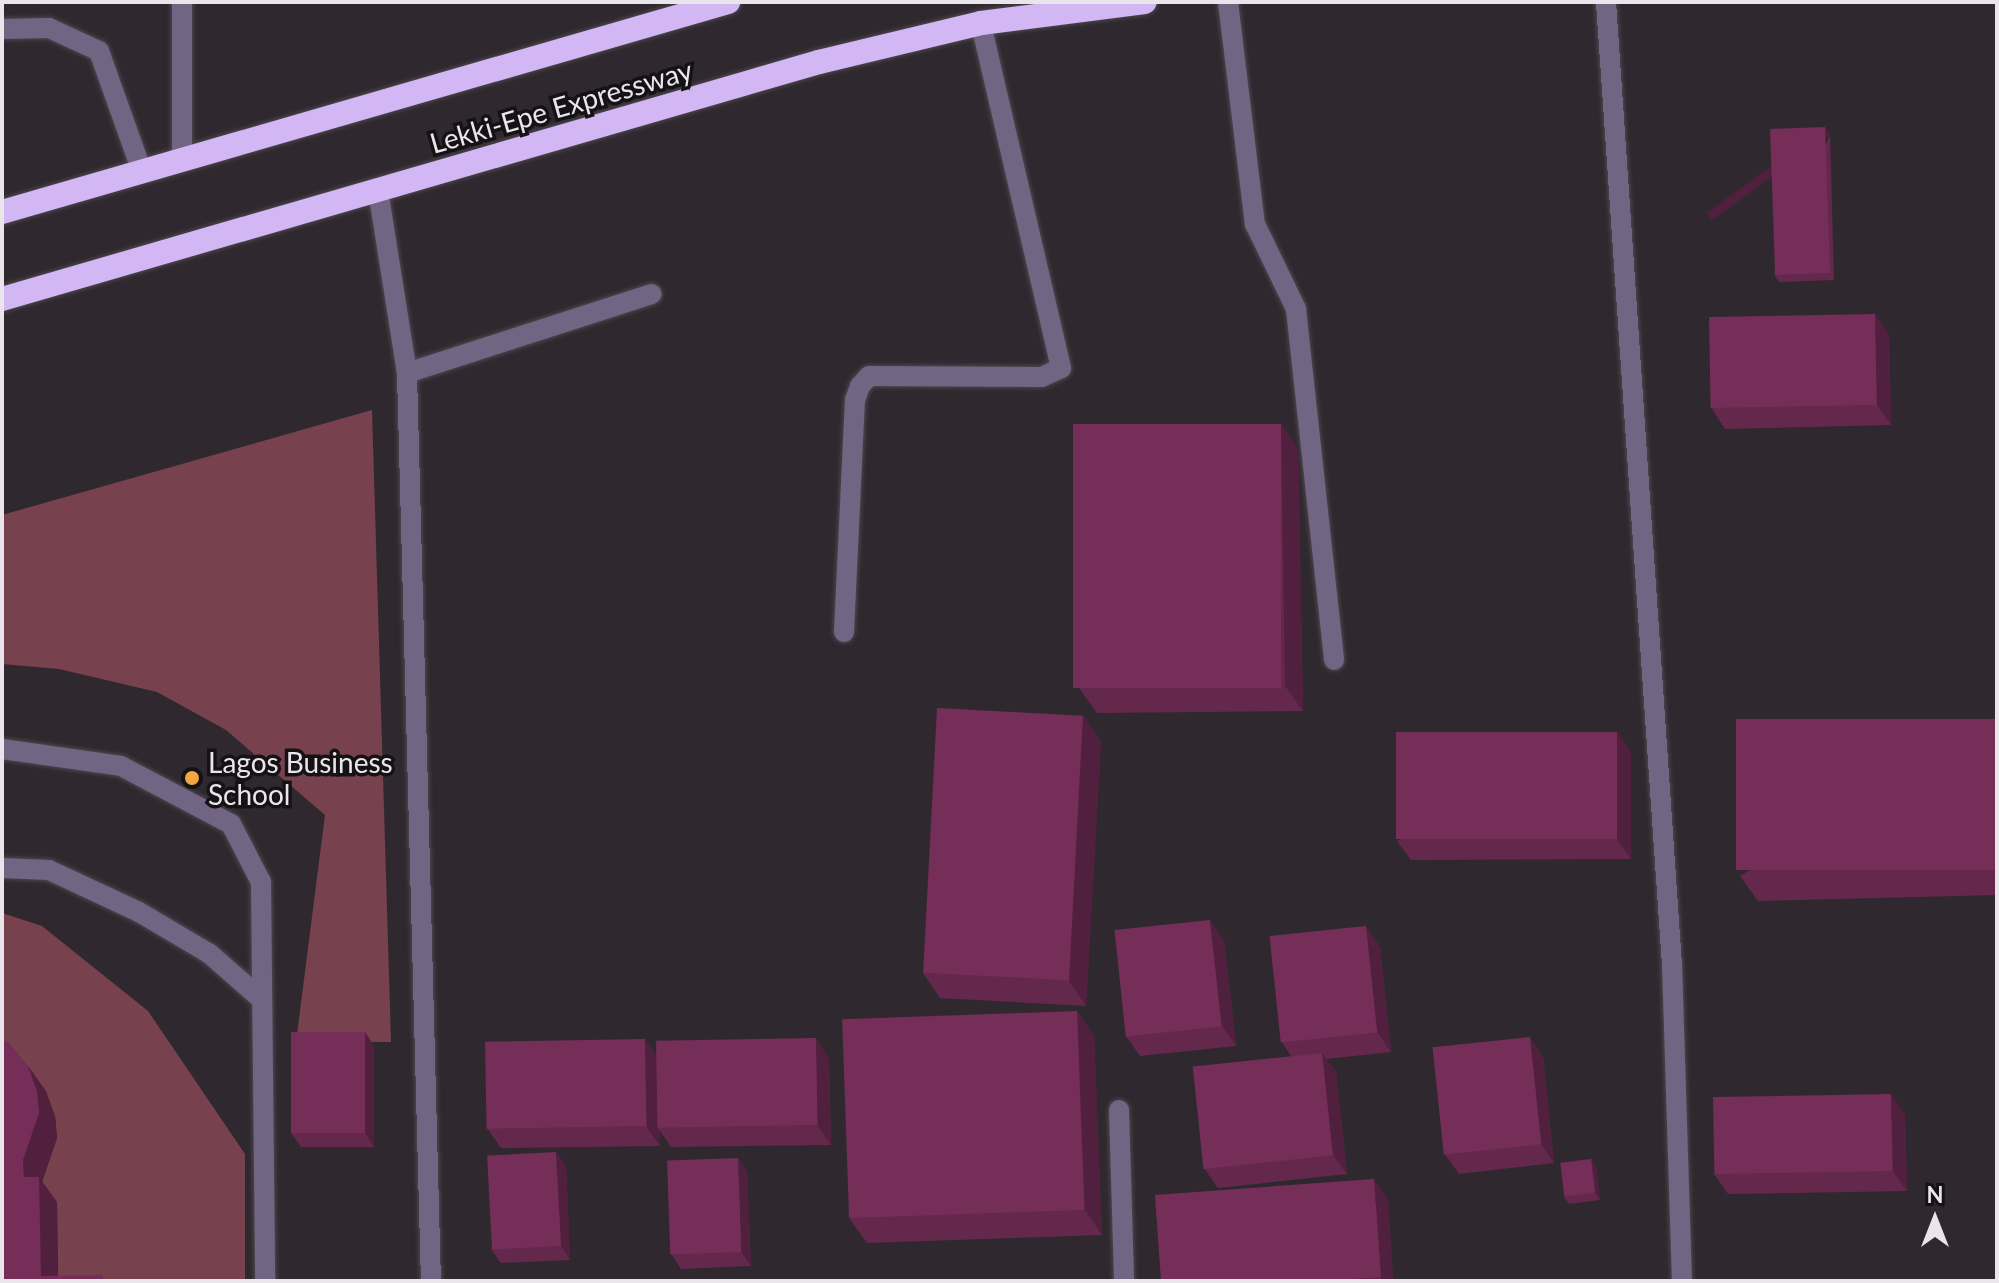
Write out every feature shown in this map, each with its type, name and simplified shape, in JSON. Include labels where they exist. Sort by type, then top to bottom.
[{"type":"highway","name":"Lekki-Epe Expressway","points":[[2,212],[693,7],[728,2]]},
{"type":"highway","name":"Lekki-Epe Expressway","points":[[2,299],[819,62],[981,23],[1145,2]]},
{"type":"street","points":[[182,2],[182,160]]},
{"type":"street","points":[[1228,2],[1255,224],[1296,309],[1334,660]]},
{"type":"street","points":[[1606,2],[1672,964],[1682,1281]]},
{"type":"street","points":[[844,632],[855,400],[860,386],[869,376],[1042,377],[1061,368],[981,23]]},
{"type":"street","points":[[2,29],[49,28],[99,51],[142,172]]},
{"type":"street","points":[[378,190],[407,373],[431,1281]]},
{"type":"street","points":[[407,373],[652,294]]},
{"type":"street","points":[[2,749],[121,766],[231,824],[261,882],[259,997],[265,1281]]},
{"type":"street","points":[[2,868],[49,870],[139,912],[210,954],[259,997]]},
{"type":"street","points":[[1119,1110],[1124,1281]]},
{"type":"shaded area","points":[[372,410],[391,1042],[296,1042],[325,815],[226,730],[157,692],[59,669],[2,664],[2,515]]},
{"type":"shaded area","points":[[2,913],[42,926],[148,1011],[245,1154],[245,1281],[58,1281],[57,1203],[41,1185],[57,1138],[55,1116],[2,1054]]},
{"type":"building","points":[[1825,127],[1830,273],[1775,275],[1770,129]]},
{"type":"building","points":[[1875,314],[1877,405],[1711,408],[1709,317]]},
{"type":"building","points":[[1073,424],[1281,424],[1281,688],[1073,688]]},
{"type":"building","points":[[937,708],[1083,716],[1069,980],[923,973]]},
{"type":"building","points":[[1736,719],[1997,719],[1997,870],[1736,870]]},
{"type":"building","points":[[1396,732],[1617,732],[1617,839],[1396,839]]},
{"type":"building","points":[[1210,920],[1221,1026],[1126,1036],[1115,930]]},
{"type":"building","points":[[1366,926],[1377,1032],[1281,1043],[1270,936]]},
{"type":"building","points":[[1077,1011],[1084,1210],[849,1218],[842,1019]]},
{"type":"building","points":[[291,1032],[365,1032],[365,1133],[291,1133]]},
{"type":"building","points":[[1530,1037],[1541,1144],[1444,1155],[1433,1047]]},
{"type":"building","points":[[816,1038],[818,1125],[658,1128],[656,1041]]},
{"type":"building","points":[[2,1039],[28,1066],[37,1091],[39,1113],[23,1160],[24,1177],[39,1177],[41,1276],[103,1275],[103,1281],[2,1281]]},
{"type":"building","points":[[645,1039],[647,1126],[487,1129],[485,1042]]},
{"type":"building","points":[[1322,1053],[1333,1155],[1203,1169],[1193,1067]]},
{"type":"building","points":[[1891,1094],[1892,1171],[1714,1174],[1713,1097]]},
{"type":"building","points":[[556,1152],[561,1246],[492,1249],[487,1156]]},
{"type":"building","points":[[738,1158],[741,1252],[670,1254],[667,1160]]},
{"type":"building","points":[[1591,1159],[1595,1193],[1564,1197],[1560,1163]]},
{"type":"building","points":[[1374,1179],[1381,1277],[1324,1281],[1161,1281],[1155,1195]]},
{"type":"place","name":"Lagos Business School","points":[[192,778]]}]
